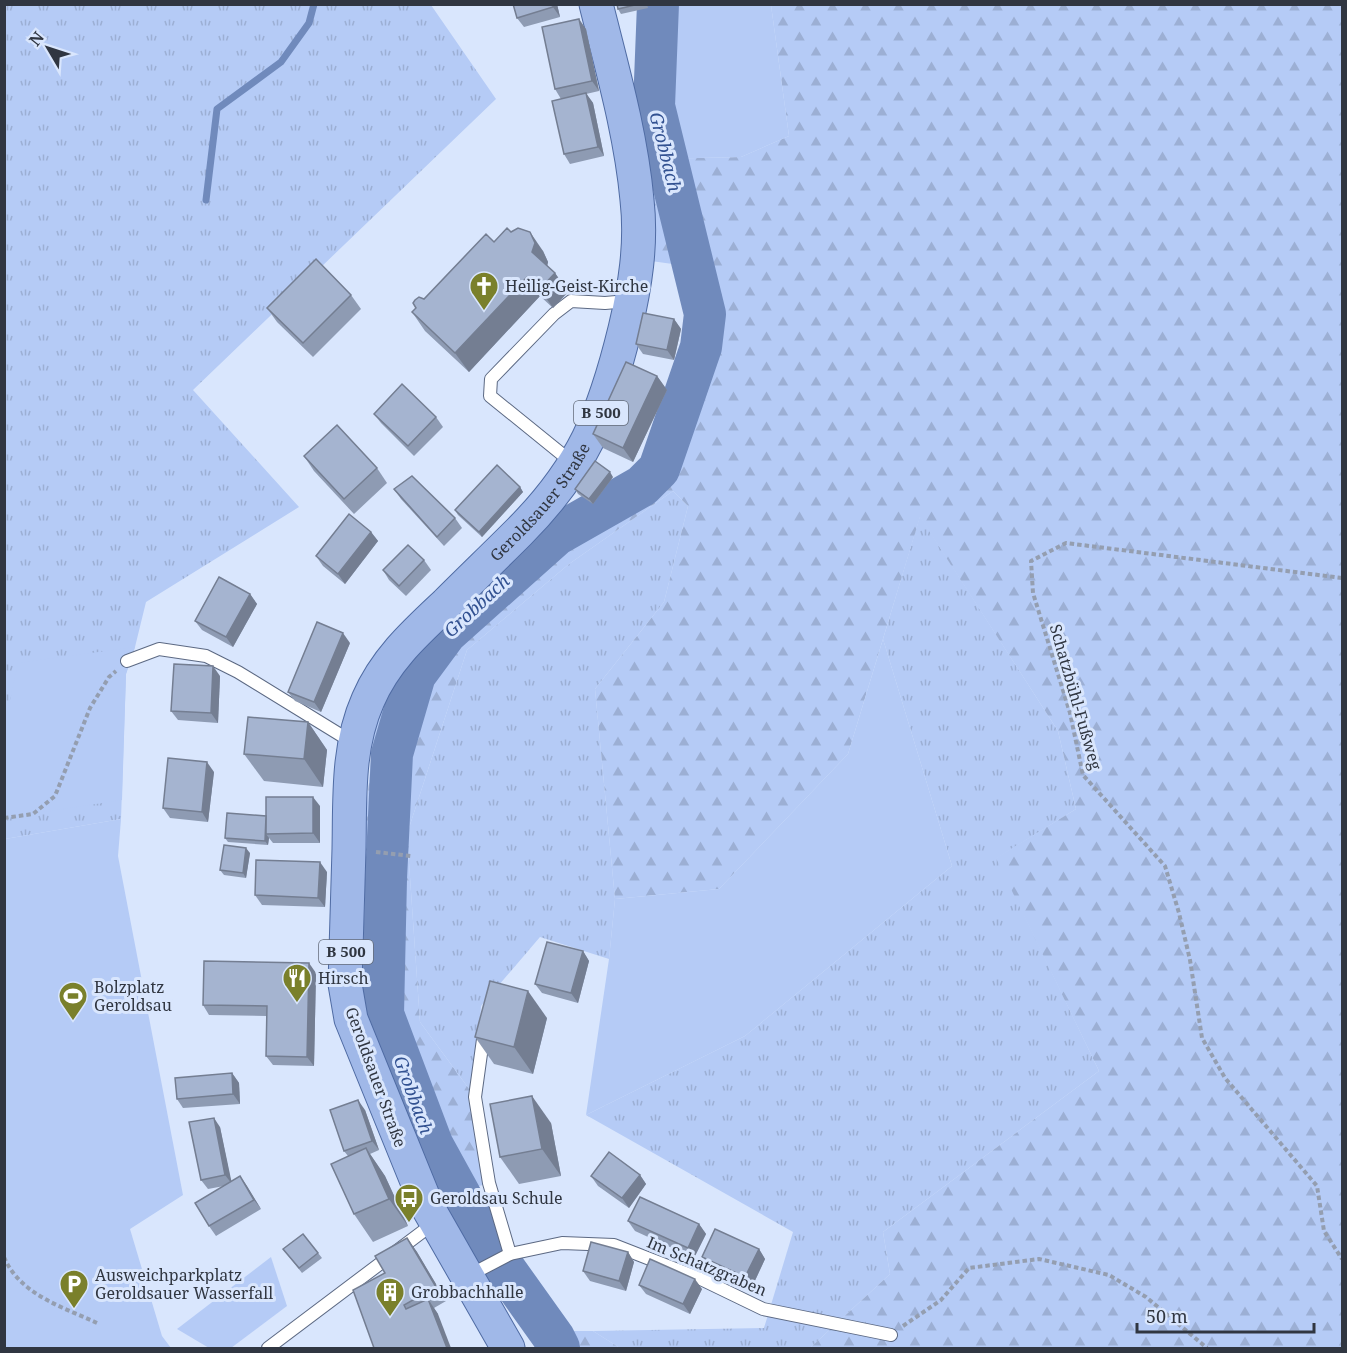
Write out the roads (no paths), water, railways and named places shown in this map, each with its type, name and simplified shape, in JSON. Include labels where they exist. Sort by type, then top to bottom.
[{"type":"main road","name":"Geroldsauer Straße","points":[[508,1348],[475,1272],[434,1223],[351,1019],[347,1001],[346,957],[351,765],[359,723],[375,684],[396,654],[540,511],[575,464],[600,416],[615,370],[632,301],[639,241],[638,201],[630,152],[596,4]]},
{"type":"lane","points":[[575,464],[490,396],[491,379],[554,314],[572,301],[605,303],[632,301]]},
{"type":"lane","points":[[127,661],[159,649],[206,656],[238,672],[354,743]]},
{"type":"lane","points":[[485,1030],[475,1097],[489,1183],[510,1254]]},
{"type":"lane","points":[[268,1348],[434,1223]]},
{"type":"lane","name":"Im Schatzgraben","points":[[475,1272],[510,1254],[562,1243],[614,1245],[700,1279],[763,1309],[891,1335]]},
{"type":"waterway","points":[[206,200],[217,109],[281,62],[309,23],[314,4]]},
{"type":"waterway","name":"Grobbach","points":[[559,1348],[487,1244],[432,1144],[383,1014],[392,754],[415,675],[446,633],[556,535],[642,486],[659,469],[701,347],[705,314],[654,106],[658,4]]},
{"type":"place","name":"Heilig-Geist-Kirche","points":[[484,312]]},
{"type":"place","name":"Hirsch","points":[[297,1004]]},
{"type":"place","name":"Bolzplatz Geroldsau","points":[[73,1022]]},
{"type":"place","name":"Geroldsau Schule","points":[[409,1224]]},
{"type":"place","name":"Ausweichparkplatz Geroldsauer Wasserfall","points":[[74,1310]]},
{"type":"place","name":"Grobbachhalle","points":[[390,1318]]}]
